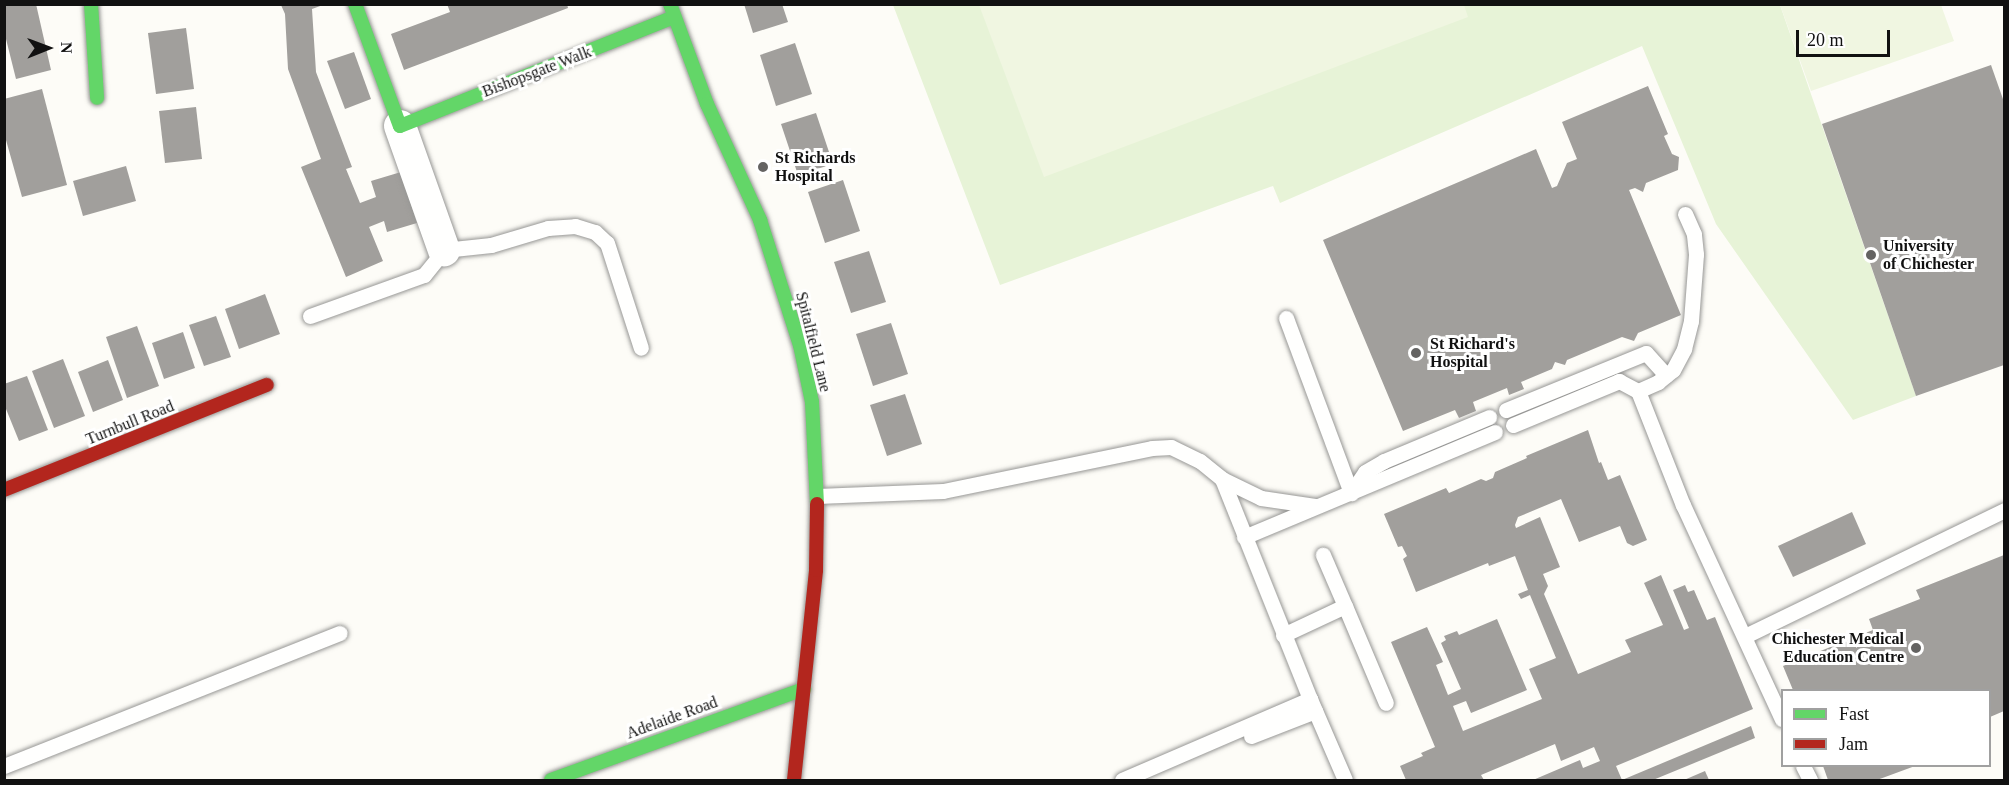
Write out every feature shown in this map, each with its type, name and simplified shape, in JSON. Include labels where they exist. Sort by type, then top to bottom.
[{"type":"street","points":[[91,4],[97,98]]},
{"type":"street","points":[[355,4],[444,250]]},
{"type":"street","name":"Bishopsgate Walk","points":[[400,126],[657,26],[672,11]]},
{"type":"street","name":"Spitalfield Lane","points":[[672,11],[707,104],[759,220],[801,345],[812,402],[817,496],[816,570],[794,780]]},
{"type":"street","name":"Turnbull Road","points":[[4,490],[267,385]]},
{"type":"street","name":"Adelaide Road","points":[[551,780],[804,689]]},
{"type":"lane","points":[[1638,391],[1673,370],[1684,349],[1690,321],[1696,254],[1694,234],[1686,214]]},
{"type":"lane","points":[[310,316],[424,275],[444,250],[491,245],[548,228],[574,226],[595,232],[607,243],[641,348]]},
{"type":"lane","points":[[1286,318],[1351,493]]},
{"type":"lane","points":[[1506,410],[1646,353],[1666,375]]},
{"type":"lane","points":[[1514,425],[1619,381],[1638,391],[1683,504],[1781,717]]},
{"type":"lane","points":[[1351,493],[1365,472],[1384,461],[1489,417]]},
{"type":"lane","points":[[1244,537],[1495,432]]},
{"type":"lane","points":[[817,496],[943,491],[1097,459],[1172,447],[1200,461],[1222,479],[1262,498],[1320,506]]},
{"type":"lane","points":[[1222,479],[1283,635],[1345,780]]},
{"type":"lane","points":[[1745,636],[2004,510]]},
{"type":"lane","points":[[1323,555],[1386,703]]},
{"type":"lane","points":[[1283,635],[1345,606]]},
{"type":"lane","points":[[4,766],[340,633]]},
{"type":"lane","points":[[1251,736],[1312,705]]},
{"type":"lane","points":[[1122,780],[1312,705]]},
{"type":"green space","name":"University of Chichester","points":[[893,5],[1780,5],[1916,396],[1853,420],[1716,224],[1642,46],[1280,203],[1273,186],[1000,285]]},
{"type":"green space","points":[[979,5],[1464,5],[1468,17],[1044,177]]},
{"type":"green space","points":[[1780,5],[1941,5],[1954,41],[1811,91]]},
{"type":"building","points":[[4,4],[36,4],[51,70],[16,79],[4,31]]},
{"type":"building","points":[[447,4],[567,4],[568,8],[404,70],[391,34],[450,12]]},
{"type":"building","points":[[744,4],[782,4],[788,22],[753,33]]},
{"type":"building","points":[[281,5],[323,5],[312,9],[316,72],[352,167],[346,169],[360,203],[376,197],[371,181],[401,172],[417,223],[387,232],[384,221],[369,227],[383,261],[346,277],[301,167],[321,159],[288,69],[285,14]]},
{"type":"building","points":[[186,28],[194,89],[156,94],[148,33]]},
{"type":"building","points":[[795,43],[812,94],[776,106],[760,55]]},
{"type":"building","points":[[354,52],[371,99],[345,109],[327,61]]},
{"type":"building","points":[[1991,65],[2004,102],[2004,365],[1916,396],[1822,124]]},
{"type":"building","points":[[1648,86],[1668,134],[1664,136],[1672,154],[1679,157],[1678,170],[1646,183],[1643,192],[1635,188],[1629,190],[1681,315],[1638,333],[1634,341],[1622,337],[1567,360],[1565,365],[1555,362],[1552,369],[1521,382],[1524,389],[1509,395],[1507,388],[1473,402],[1476,411],[1459,418],[1455,410],[1403,431],[1323,240],[1536,149],[1552,188],[1557,186],[1567,163],[1577,159],[1562,122]]},
{"type":"building","points":[[42,89],[67,185],[22,197],[4,133],[4,99]]},
{"type":"building","points":[[196,107],[202,159],[165,163],[159,111]]},
{"type":"building","points":[[816,113],[833,164],[798,175],[781,124]]},
{"type":"building","points":[[126,166],[136,201],[83,216],[73,181]]},
{"type":"building","points":[[843,180],[860,231],[825,243],[808,192]]},
{"type":"building","points":[[869,251],[886,302],[851,313],[834,262]]},
{"type":"building","points":[[265,294],[280,334],[239,349],[225,309]]},
{"type":"building","points":[[216,316],[231,357],[204,366],[189,325]]},
{"type":"building","points":[[891,323],[908,374],[873,386],[856,334]]},
{"type":"building","points":[[137,326],[159,386],[127,398],[106,337]]},
{"type":"building","points":[[183,332],[195,368],[164,379],[152,343]]},
{"type":"building","points":[[63,359],[85,416],[54,428],[32,371]]},
{"type":"building","points":[[108,360],[123,400],[93,412],[78,372]]},
{"type":"building","points":[[27,376],[48,430],[19,441],[4,404],[4,384]]},
{"type":"building","points":[[905,394],[922,444],[887,456],[870,405]]},
{"type":"building","points":[[1588,430],[1599,463],[1601,462],[1608,480],[1620,475],[1647,540],[1633,546],[1627,543],[1620,526],[1579,542],[1561,499],[1518,517],[1515,525],[1516,528],[1540,517],[1560,567],[1543,574],[1548,586],[1544,594],[1578,674],[1631,652],[1625,640],[1663,625],[1644,583],[1661,575],[1684,630],[1689,628],[1673,590],[1685,585],[1688,592],[1694,590],[1707,620],[1715,617],[1753,709],[1616,766],[1622,780],[1533,780],[1580,760],[1583,768],[1600,761],[1594,747],[1561,761],[1555,744],[1481,775],[1484,780],[1406,780],[1400,766],[1423,756],[1421,753],[1435,747],[1391,642],[1427,627],[1443,662],[1436,665],[1448,695],[1461,689],[1441,643],[1446,640],[1444,636],[1457,631],[1459,635],[1497,619],[1527,690],[1471,713],[1466,701],[1453,706],[1463,731],[1542,699],[1529,669],[1556,658],[1530,595],[1521,599],[1518,594],[1528,590],[1515,556],[1489,566],[1488,563],[1416,592],[1403,559],[1407,556],[1402,546],[1398,547],[1384,514],[1446,488],[1449,493],[1481,479],[1486,481],[1493,478],[1495,472],[1527,458],[1526,456]]},
{"type":"building","points":[[1852,512],[1866,544],[1793,577],[1778,546]]},
{"type":"building","name":"Chichester Medical Education Centre","points":[[2004,555],[2004,711],[1991,717],[1991,689],[1793,689],[1783,666],[1873,630],[1869,619],[1920,599],[1916,590]]},
{"type":"building","points":[[1751,726],[1755,738],[1653,780],[1622,780]]},
{"type":"building","points":[[1823,767],[1912,767],[1877,780],[1828,780]]},
{"type":"building","points":[[1705,771],[1709,780],[1684,780]]},
{"type":"traffic: fast","points":[[91,4],[97,98]]},
{"type":"traffic: fast","points":[[355,4],[400,126],[674,17]]},
{"type":"traffic: fast","points":[[670,4],[707,104],[760,220],[800,345],[812,402],[817,504]]},
{"type":"traffic: fast","points":[[551,780],[804,689]]},
{"type":"traffic: jam","points":[[4,490],[267,385]]},
{"type":"traffic: jam","points":[[794,780],[816,570],[817,504]]},
{"type":"place","name":"St Richards Hospital","points":[[763,167]]},
{"type":"place","name":"University of Chichester","points":[[1871,255]]},
{"type":"place","name":"St Richard's Hospital","points":[[1416,353]]},
{"type":"place","name":"Chichester Medical Education Centre","points":[[1916,648]]}]
